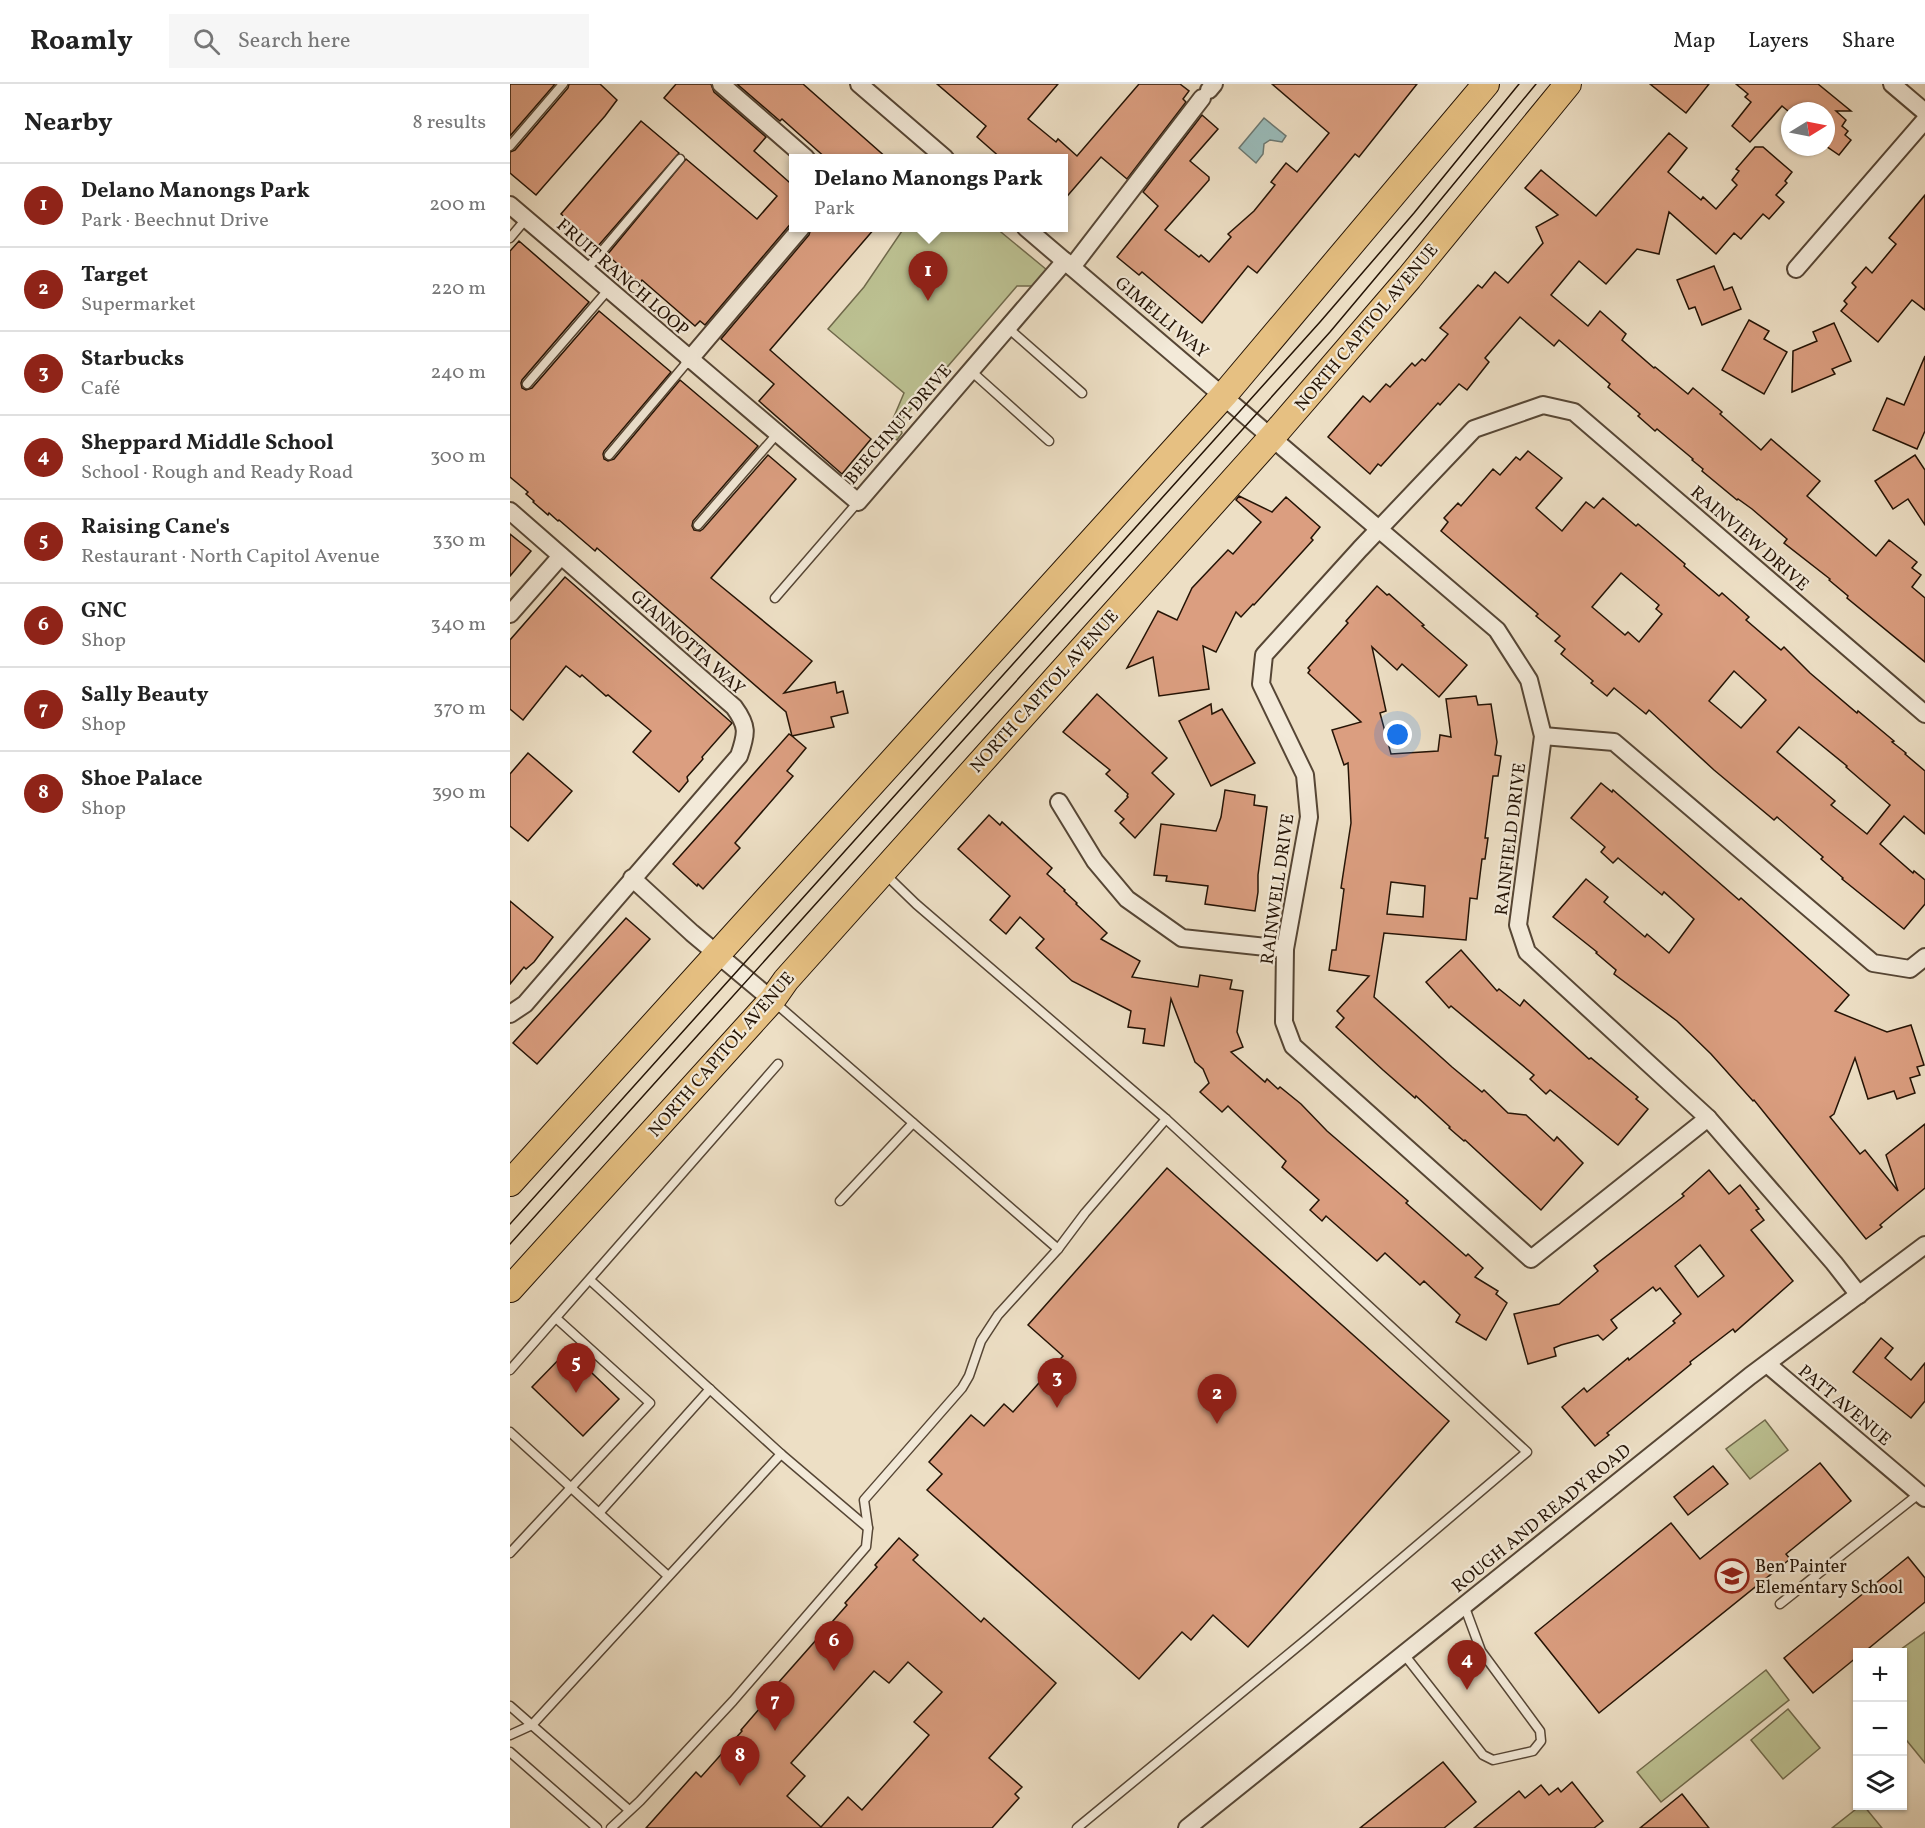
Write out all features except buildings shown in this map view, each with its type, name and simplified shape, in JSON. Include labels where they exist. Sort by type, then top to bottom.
[{"type":"main road","points":[[510,1183],[1224,395],[1486,84]]},
{"type":"main road","name":"NORTH CAPITOL AVENUE","points":[[510,1289],[772,1000],[786,980],[1272,437],[1409,278],[1568,84]]},
{"type":"street","points":[[721,84],[800,154]]},
{"type":"street","points":[[859,84],[939,154]]},
{"type":"street","points":[[1892,84],[1925,112]]},
{"type":"street","name":"BEECHNUT DRIVE","points":[[689,360],[858,502],[1008,328],[1068,264],[1208,91]]},
{"type":"street","points":[[1796,269],[1925,120]]},
{"type":"street","name":"FRUIT RANCH LOOP","points":[[510,205],[689,360],[798,232]]},
{"type":"street","name":"GIMELLI WAY","points":[[1031,232],[1272,437]]},
{"type":"street","name":"RAINWELL DRIVE","points":[[1543,405],[1474,429],[1377,530],[1264,655],[1261,684],[1305,775],[1309,817],[1285,949],[1284,1022],[1293,1046],[1532,1259],[1708,1118]]},
{"type":"street","name":"RAINVIEW DRIVE","points":[[1543,405],[1574,412],[1925,714]]},
{"type":"street","name":"RAINFIELD DRIVE","points":[[1272,437],[1377,530],[1497,630],[1529,680],[1542,736],[1518,925],[1527,952],[1708,1118],[1859,1295]]},
{"type":"street","name":"GIANNOTTA WAY","points":[[510,511],[734,707],[745,721],[744,740],[739,756],[525,1004],[510,1014]]},
{"type":"street","points":[[510,614],[561,556]]},
{"type":"street","points":[[1542,736],[1614,742],[1873,963],[1910,969],[1925,957]]},
{"type":"street","points":[[1059,802],[1095,861],[1127,899],[1182,938],[1285,949]]},
{"type":"street","points":[[632,878],[772,1000]]},
{"type":"street","name":"ROUGH AND READY ROAD","points":[[1187,1828],[1767,1364],[1925,1245]]},
{"type":"street","name":"PATT AVENUE","points":[[1767,1364],[1922,1496]]},
{"type":"lane","points":[[510,146],[563,84]]},
{"type":"lane","points":[[586,270],[680,159]]},
{"type":"lane","points":[[510,238],[526,219]]},
{"type":"lane","points":[[527,384],[608,290]]},
{"type":"lane","points":[[1008,328],[1083,393]]},
{"type":"lane","points":[[609,455],[689,360]]},
{"type":"lane","points":[[971,371],[1049,441]]},
{"type":"lane","points":[[698,525],[777,434]]},
{"type":"lane","points":[[775,598],[858,502]]},
{"type":"lane","points":[[882,872],[916,904],[1166,1119],[1527,1452],[1317,1630],[1077,1828]]},
{"type":"lane","points":[[772,1000],[1058,1249]]},
{"type":"lane","points":[[510,1370],[778,1064]]},
{"type":"lane","points":[[611,1828],[640,1801],[734,1701],[866,1547],[868,1528],[864,1500],[962,1388],[969,1376],[981,1341],[998,1315],[1058,1249],[1085,1213],[1166,1119]]},
{"type":"lane","points":[[840,1201],[913,1123]]},
{"type":"lane","points":[[590,1281],[781,1454],[868,1528]]},
{"type":"lane","points":[[510,1553],[570,1486],[650,1403],[556,1318]]},
{"type":"lane","points":[[599,1513],[710,1389]]},
{"type":"lane","points":[[510,1432],[668,1576]]},
{"type":"lane","points":[[510,1735],[532,1725],[781,1454]]},
{"type":"lane","points":[[1780,1604],[1922,1496]]},
{"type":"lane","points":[[1403,1653],[1483,1755],[1493,1760],[1533,1751],[1541,1741],[1540,1731],[1481,1651],[1464,1605]]},
{"type":"lane","points":[[510,1706],[629,1810]]},
{"type":"lane","points":[[510,1752],[597,1828]]},
{"type":"green space","points":[[901,232],[1001,232],[1047,270],[1033,286],[1017,286],[899,423],[902,433],[897,440],[887,433],[904,393],[828,329],[864,287]]},
{"type":"green space","points":[[1765,1420],[1788,1450],[1750,1479],[1726,1449]]},
{"type":"green space","points":[[1925,1632],[1925,1763],[1907,1741],[1907,1648],[1903,1648]]},
{"type":"green space","points":[[1766,1670],[1789,1700],[1661,1802],[1637,1772]]},
{"type":"green space","points":[[1788,1709],[1820,1748],[1783,1779],[1751,1740]]},
{"type":"green space","points":[[1855,1810],[1867,1810],[1882,1828],[1832,1828]]},
{"type":"water","points":[[1264,118],[1286,136],[1282,142],[1270,140],[1264,144],[1263,154],[1256,163],[1239,148]]},
{"type":"tram line","points":[[510,1224],[1320,322],[1414,213],[1519,84]]},
{"type":"tram line","points":[[510,1244],[1330,332],[1536,84]]},
{"type":"place","name":"Delano Manongs Park","points":[[928,301]]},
{"type":"place","name":"Raising Cane's","points":[[576,1393]]},
{"type":"place","name":"Starbucks","points":[[1057,1408]]},
{"type":"place","name":"Target","points":[[1217,1424]]},
{"type":"place","name":"Ben Painter Elementary School","points":[[1732,1576]]},
{"type":"place","name":"GNC","points":[[834,1671]]},
{"type":"place","name":"Sheppard Middle School","points":[[1467,1690]]},
{"type":"place","name":"Sally Beauty","points":[[775,1731]]},
{"type":"place","name":"Shoe Palace","points":[[740,1786]]}]
